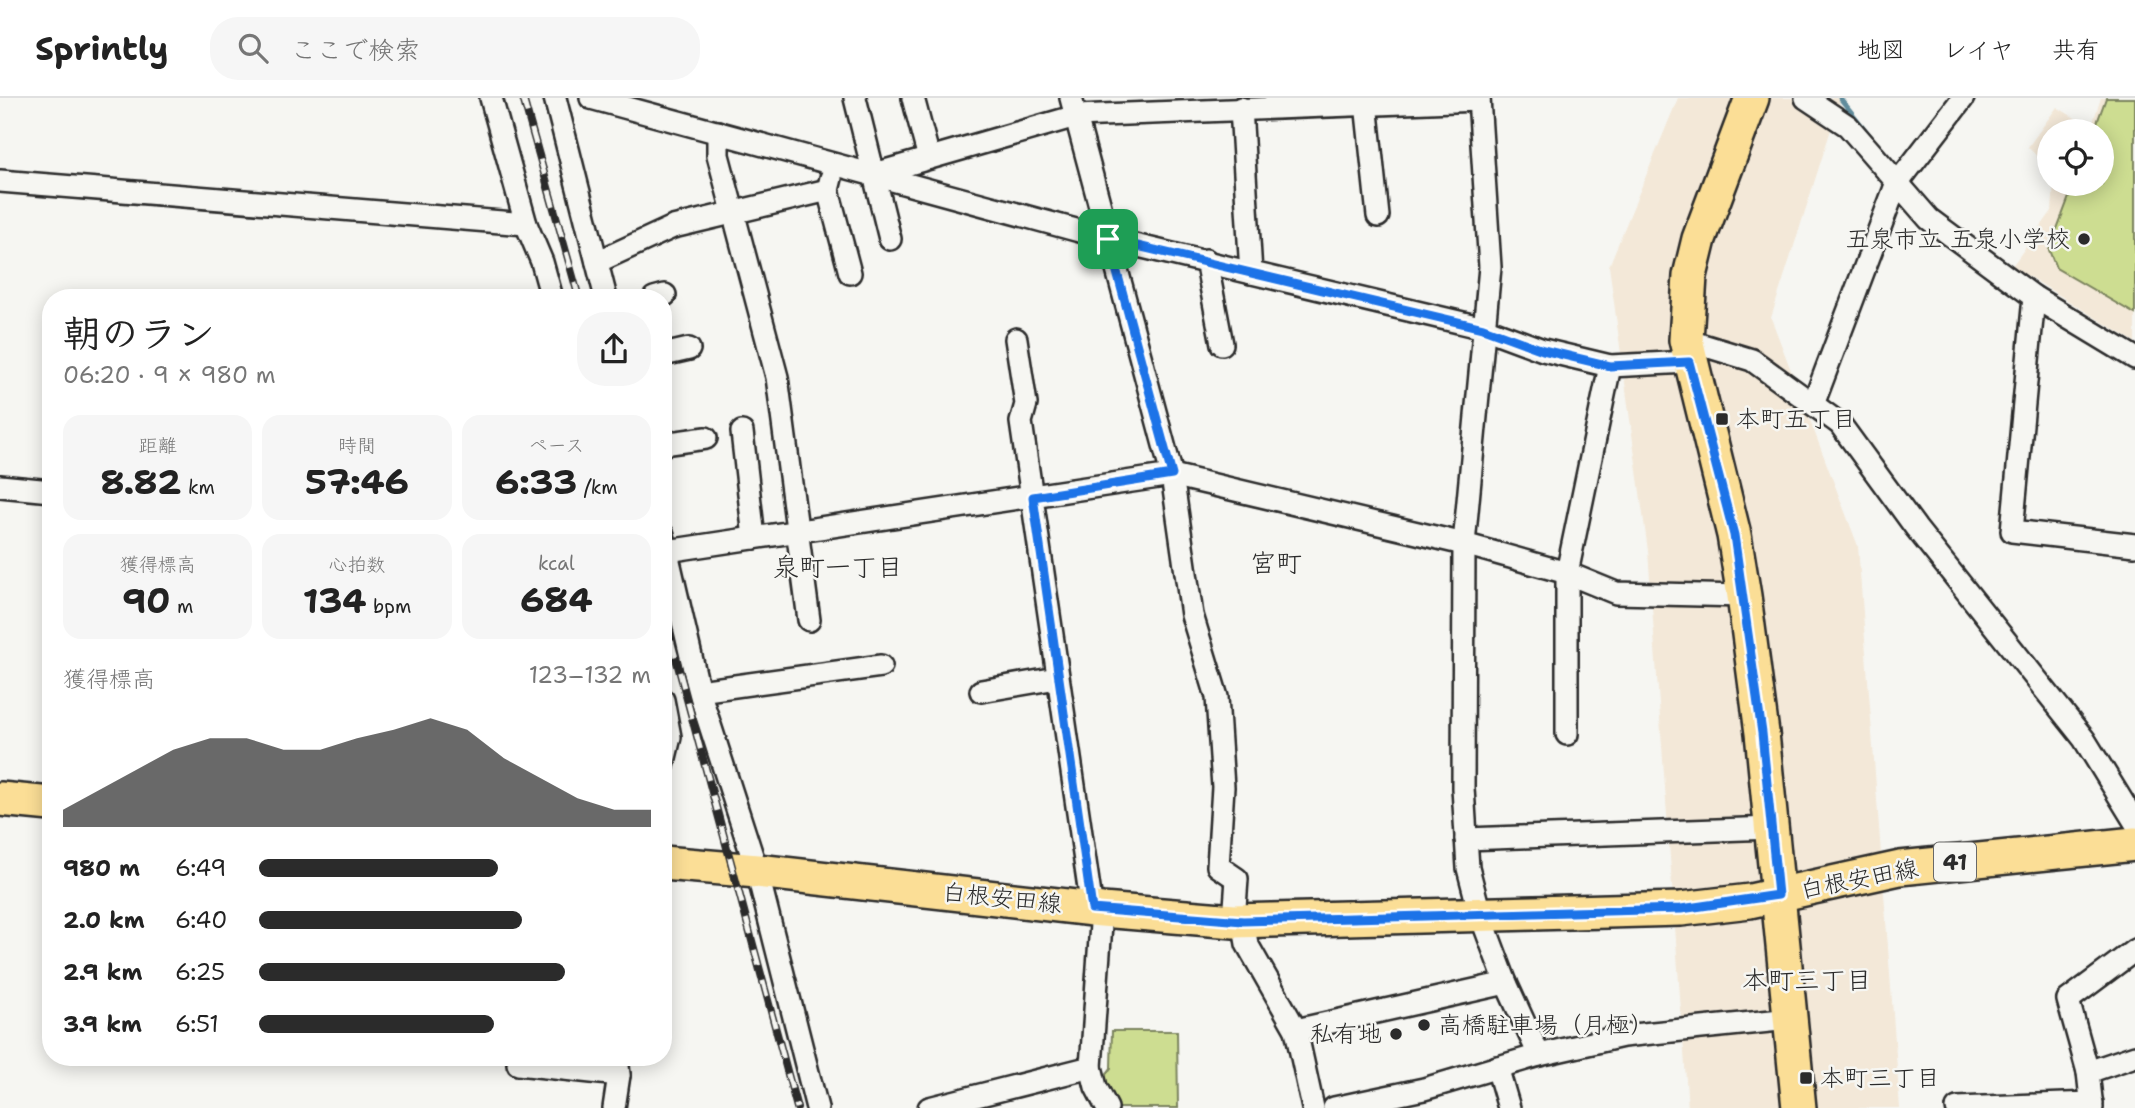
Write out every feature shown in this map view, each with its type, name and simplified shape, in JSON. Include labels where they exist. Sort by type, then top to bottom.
[{"type":"main road","points":[[1752,98],[1699,239],[1690,276],[1687,351],[1726,499],[1744,596],[1772,828],[1799,1108]]},
{"type":"main road","points":[[0,799],[42,803]]},
{"type":"main road","name":"白根安田線","points":[[672,864],[1097,909],[1239,921],[1681,909],[1778,895],[1900,868],[2135,844]]},
{"type":"street","points":[[491,98],[526,224],[542,262],[550,289]]},
{"type":"street","points":[[591,98],[834,162],[1108,239],[1206,260],[1483,328],[1543,350],[1610,366],[1687,351],[1752,360],[1814,402],[1840,424],[1916,528],[2084,738],[2135,822]]},
{"type":"street","points":[[855,98],[890,239]]},
{"type":"street","points":[[913,98],[929,159]]},
{"type":"street","points":[[1806,98],[1848,126],[1896,185],[1929,219],[2034,297],[2135,358]]},
{"type":"street","points":[[1814,402],[1896,185],[1941,123],[1963,98]]},
{"type":"street","points":[[876,174],[929,159],[1073,107],[1241,108],[1479,99],[1490,267],[1464,544],[1466,839],[1468,869],[1480,914],[1506,983],[1539,1055]]},
{"type":"street","points":[[557,103],[604,289]]},
{"type":"street","points":[[1366,103],[1378,216]]},
{"type":"street","points":[[1073,107],[1172,475],[1192,615],[1217,697],[1223,787],[1218,866],[1237,879],[1239,921],[1247,944],[1296,1030],[1313,1108]]},
{"type":"street","points":[[1241,108],[1251,273]]},
{"type":"street","points":[[718,132],[718,155],[777,377],[809,620]]},
{"type":"street","points":[[834,162],[828,190],[850,273]]},
{"type":"street","points":[[0,181],[526,224]]},
{"type":"street","points":[[597,262],[673,227],[734,215],[828,190]]},
{"type":"street","points":[[1206,260],[1222,344]]},
{"type":"street","points":[[2034,297],[2012,531],[2135,545]]},
{"type":"street","points":[[1016,339],[1026,404],[1021,422],[1057,678],[1097,909],[1091,1067],[1096,1087],[1107,1108]]},
{"type":"street","points":[[672,353],[689,349]]},
{"type":"street","points":[[1567,734],[1567,573],[1610,366]]},
{"type":"street","points":[[742,432],[754,538]]},
{"type":"street","points":[[672,443],[706,438]]},
{"type":"street","points":[[672,543],[754,538],[1172,475],[1464,544],[1567,573],[1616,593],[1744,596]]},
{"type":"street","points":[[0,486],[42,490]]},
{"type":"street","points":[[672,573],[699,691],[757,871],[817,1108]]},
{"type":"street","points":[[699,691],[881,666]]},
{"type":"street","points":[[981,691],[1057,678]]},
{"type":"street","points":[[1466,839],[1772,828]]},
{"type":"street","points":[[1957,1108],[2092,1105],[2088,1072],[2068,1000],[2135,950]]},
{"type":"street","points":[[1296,1030],[1506,983]]},
{"type":"street","points":[[1334,1108],[1424,1089],[1539,1055],[1623,1036],[1791,1019]]},
{"type":"street","points":[[2088,1072],[2135,1056]]},
{"type":"street","points":[[614,1108],[618,1066]]},
{"type":"street","points":[[937,1107],[1091,1067]]},
{"type":"street","points":[[1497,1067],[1509,1108]]},
{"type":"shaded area","points":[[1678,98],[1841,98],[1771,318],[1858,546],[1900,1108],[1688,1108],[1648,551],[1609,266]]},
{"type":"shaded area","name":"五泉市立 五泉小学校","points":[[2101,98],[2135,98],[2135,342],[2012,266],[2052,211],[2053,196],[2114,196],[2114,119],[2094,119]]},
{"type":"shaded area","name":"五泉市立 五泉小学校","points":[[2057,107],[2076,119],[2048,119]]},
{"type":"shaded area","name":"五泉市立 五泉小学校","points":[[2037,135],[2037,156],[2028,147]]},
{"type":"green space","points":[[2106,98],[2135,98],[2135,314],[2056,268],[2049,250],[2069,196],[2114,196],[2114,119],[2098,119]]},
{"type":"green space","points":[[1112,1031],[1177,1031],[1178,1108],[1115,1108],[1101,1081],[1111,1068]]},
{"type":"waterway","points":[[1840,98],[1871,137]]},
{"type":"railway","points":[[523,98],[576,289]]},
{"type":"railway","points":[[672,643],[797,1108]]},
{"type":"place","name":"五泉市立 五泉小学校","points":[[2084,239]]},
{"type":"place","name":"本町五丁目","points":[[1722,419]]},
{"type":"place","name":"高橋駐車場（月極）","points":[[1424,1025]]},
{"type":"place","name":"私有地","points":[[1396,1034]]},
{"type":"place","name":"本町三丁目","points":[[1806,1078]]},
{"type":"district","name":"宮町","points":[[1276,562]]},
{"type":"district","name":"泉町一丁目","points":[[838,566]]},
{"type":"district","name":"本町三丁目","points":[[1807,979]]},
{"type":"route","points":[[1108,239],[1206,260],[1319,290],[1483,328],[1543,350],[1610,366],[1689,362],[1734,535],[1762,733],[1778,895],[1681,909],[1243,921],[1092,909],[1033,497],[1172,475],[1108,239]]}]
